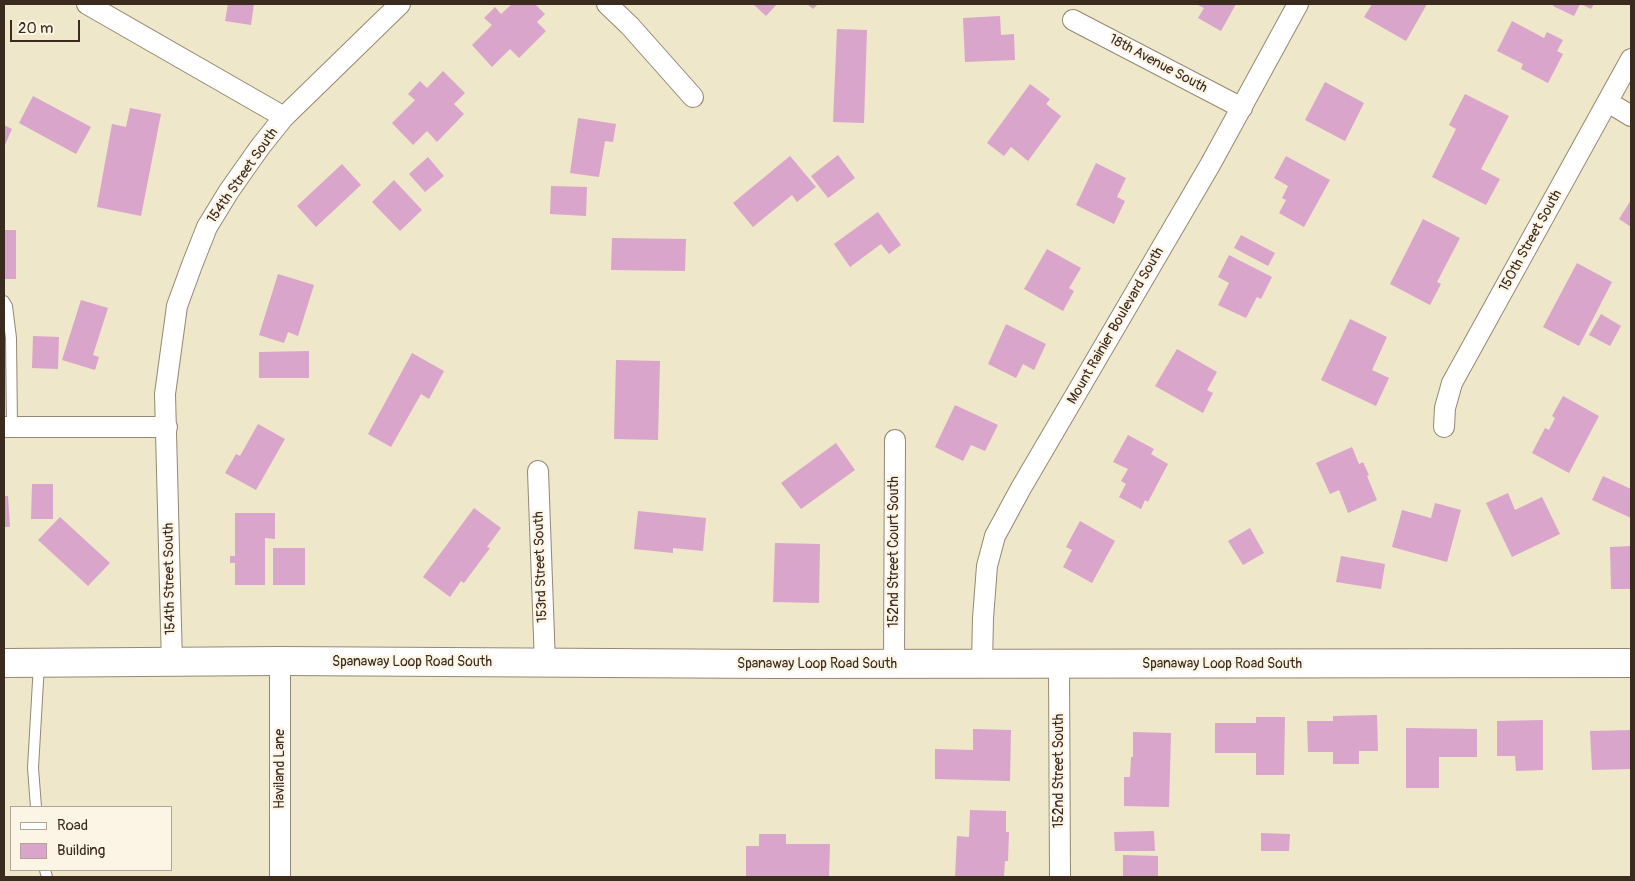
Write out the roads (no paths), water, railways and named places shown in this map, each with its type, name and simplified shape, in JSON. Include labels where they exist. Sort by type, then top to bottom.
[{"type":"main road","name":"Spanaway Loop Road South","points":[[4,663],[280,661],[545,664],[1631,663]]},
{"type":"street","points":[[87,4],[284,117]]},
{"type":"street","name":"154th Street South","points":[[172,663],[165,394],[177,306],[207,227],[229,191],[260,147],[284,117],[400,4]]},
{"type":"street","points":[[607,4],[630,26],[693,97]]},
{"type":"street","name":"Mount Rainier Boulevard South","points":[[982,664],[982,618],[987,566],[996,536],[1020,488],[1210,165],[1298,4]]},
{"type":"street","name":"18th Avenue South","points":[[1074,20],[1242,108]]},
{"type":"street","name":"150th Street South","points":[[1444,427],[1445,408],[1452,383],[1631,59]]},
{"type":"street","points":[[1608,102],[1631,116]]},
{"type":"street","points":[[8,427],[167,427]]},
{"type":"street","name":"152nd Street Court South","points":[[894,664],[895,440]]},
{"type":"street","name":"153rd Street South","points":[[538,471],[545,664]]},
{"type":"street","name":"Haviland Lane","points":[[280,661],[280,877]]},
{"type":"street","name":"152nd Street South","points":[[1059,664],[1060,877]]},
{"type":"lane","points":[[4,302],[7,306],[11,338],[8,427]]},
{"type":"lane","points":[[36,806],[33,768],[39,663]]}]
